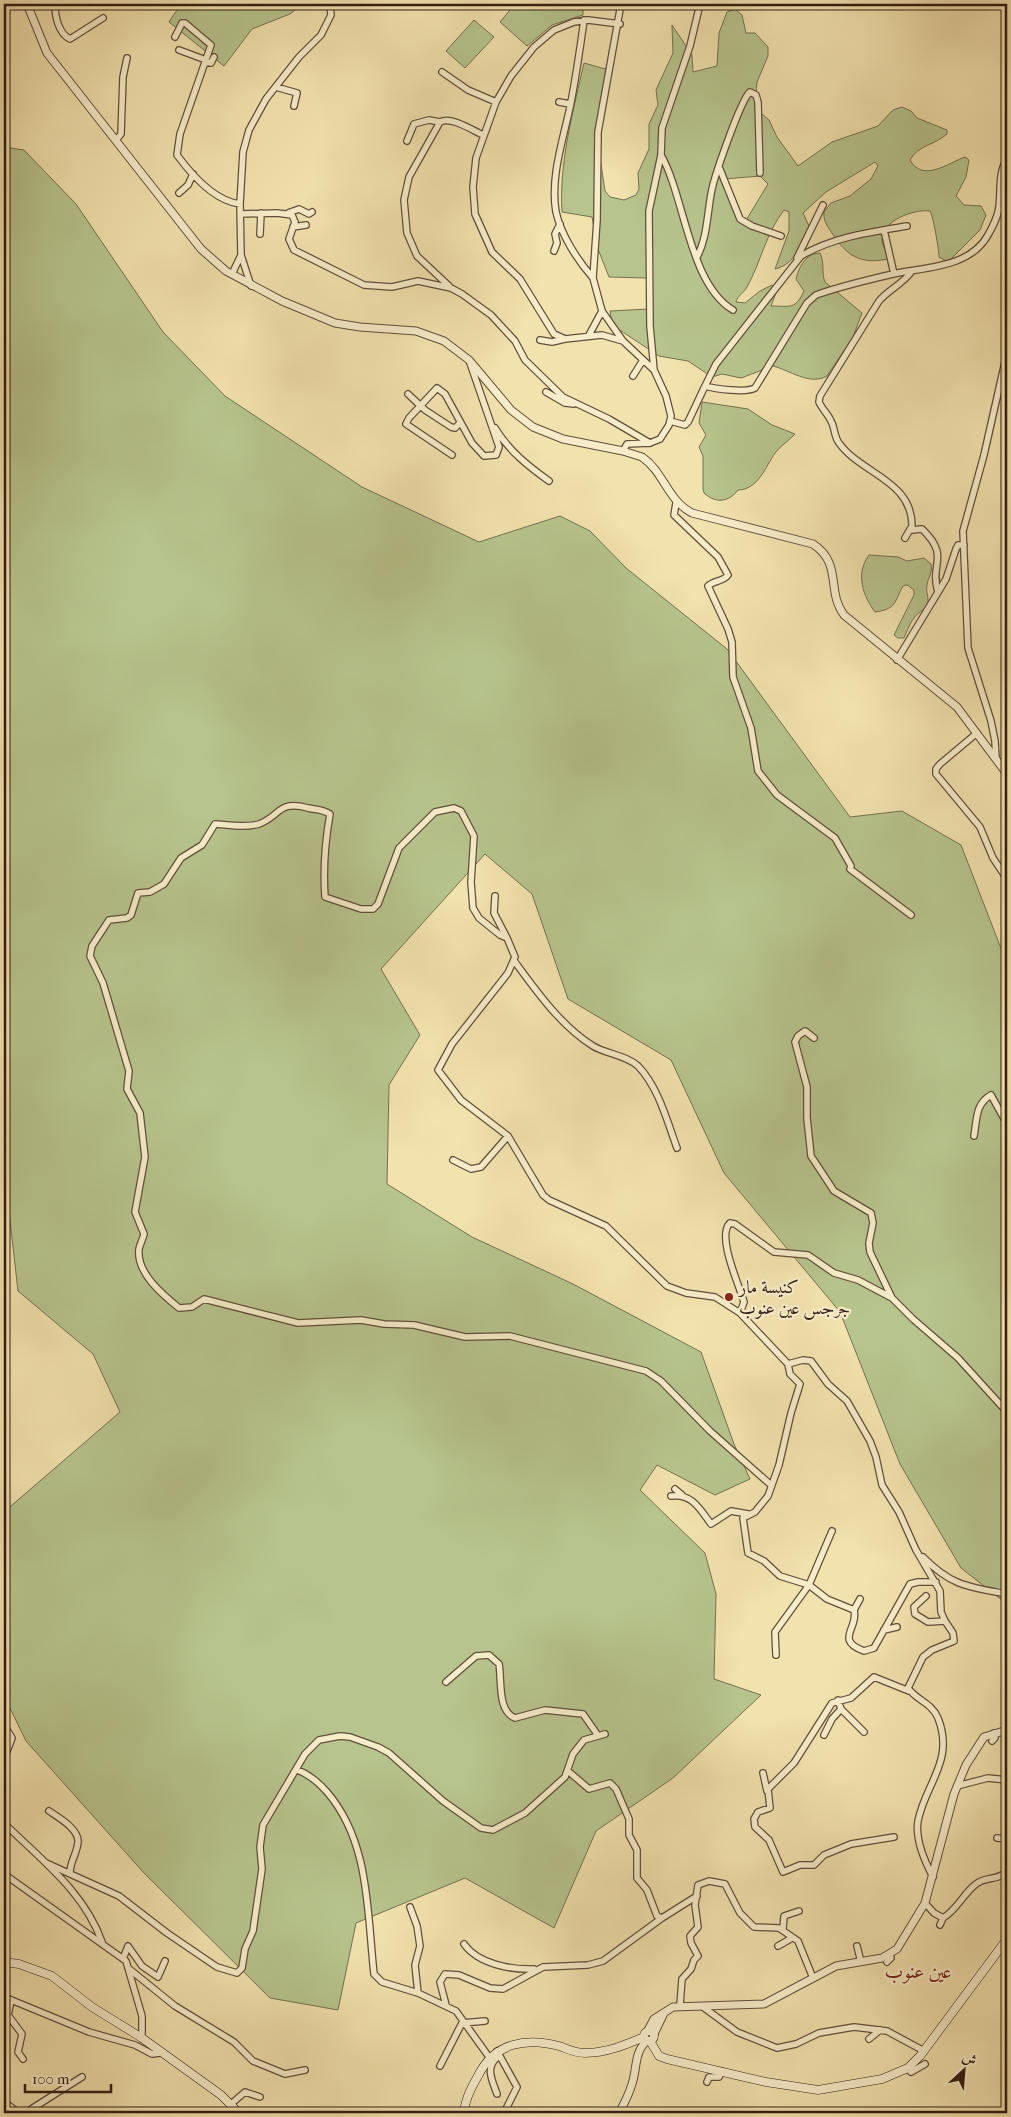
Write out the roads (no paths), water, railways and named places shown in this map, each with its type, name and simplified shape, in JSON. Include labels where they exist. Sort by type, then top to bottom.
[{"type":"main road","points":[[464,2113],[466,2097],[489,2057],[524,2043],[558,2046],[574,2052],[601,2051],[649,2037],[659,2056],[667,2059],[787,2086],[818,2090],[882,2079],[908,2068],[924,2051],[1007,1939]]},
{"type":"main road","points":[[4,1962],[19,1964],[52,1976],[92,2007],[142,2038],[231,2104],[239,2113]]},
{"type":"street","points":[[27,4],[47,53],[117,139],[201,249],[232,274],[251,286],[335,323],[360,328],[416,331],[435,336],[452,346],[469,360],[511,410],[533,427],[563,439],[623,451],[642,457],[652,465],[676,503],[692,513],[803,541],[821,550],[831,564],[840,611],[854,625],[953,704],[1007,774]]},
{"type":"street","points":[[55,4],[59,27],[64,35],[70,39],[103,18]]},
{"type":"street","points":[[251,286],[241,255],[242,214],[240,204],[241,166],[249,130],[266,99],[299,57],[321,35],[330,15],[330,4]]},
{"type":"street","points":[[622,4],[620,24],[598,132],[594,278],[602,311],[623,341],[654,370]]},
{"type":"street","points":[[623,451],[627,444],[650,443],[660,439],[670,421],[670,406],[654,370],[650,326],[647,234],[651,196],[661,155],[662,128],[690,46],[700,4]]},
{"type":"street","points":[[565,339],[554,334],[520,279],[492,252],[479,224],[473,187],[476,158],[496,102],[511,76],[534,47],[554,30],[564,25],[584,20],[620,24]]},
{"type":"street","points":[[584,20],[557,167],[556,213],[577,257],[594,278]]},
{"type":"street","points":[[176,38],[182,23],[188,24],[211,44],[180,134],[177,155],[193,174],[217,194],[240,204]]},
{"type":"street","points":[[179,50],[211,63],[214,57]]},
{"type":"street","points":[[117,139],[121,134],[123,77],[128,58]]},
{"type":"street","points":[[442,72],[468,90],[496,102]]},
{"type":"street","points":[[276,87],[297,93],[294,106]]},
{"type":"street","points":[[697,257],[705,237],[712,189],[719,167],[740,110],[748,94],[752,93],[758,102],[760,173]]},
{"type":"street","points":[[559,102],[570,104]]},
{"type":"street","points":[[407,141],[414,124],[433,120],[440,122],[444,120],[451,121],[483,135]]},
{"type":"street","points":[[440,122],[409,177],[404,200],[407,233],[417,256],[451,288],[492,314],[515,341],[519,352],[562,397],[650,443]]},
{"type":"street","points":[[661,155],[702,272],[714,293],[733,310]]},
{"type":"street","points":[[705,386],[752,390],[762,380],[811,298],[894,274],[958,261],[970,254],[984,242],[997,216],[1003,168],[1007,159]]},
{"type":"street","points":[[719,167],[740,219],[781,236]]},
{"type":"street","points":[[179,193],[188,185],[193,174]]},
{"type":"street","points":[[670,421],[685,425],[688,422],[716,364],[795,262],[823,205]]},
{"type":"street","points":[[242,214],[288,214],[298,209],[309,214],[312,212]]},
{"type":"street","points":[[260,234],[261,213]]},
{"type":"street","points":[[288,214],[295,220],[288,239],[294,250],[353,281],[379,287],[418,281],[451,288]]},
{"type":"street","points":[[554,251],[557,243],[555,234],[560,224]]},
{"type":"street","points":[[293,227],[306,225]]},
{"type":"street","points":[[795,262],[820,246],[845,238],[907,226]]},
{"type":"street","points":[[884,230],[894,274]]},
{"type":"street","points":[[232,274],[241,255]]},
{"type":"street","points":[[912,271],[904,281],[888,290],[878,301],[819,402],[832,422],[838,442],[861,466],[893,484],[908,504],[912,530]]},
{"type":"street","points":[[589,335],[602,311]]},
{"type":"street","points":[[540,340],[552,342],[602,334],[623,341]]},
{"type":"street","points":[[996,758],[991,721],[968,648],[964,521],[984,455],[1007,353]]},
{"type":"street","points":[[452,455],[406,424],[409,418],[437,388],[445,394],[460,423],[480,453],[492,457],[498,452],[499,448],[469,360]]},
{"type":"street","points":[[633,376],[643,360]]},
{"type":"street","points":[[546,392],[564,403],[576,403]]},
{"type":"street","points":[[408,394],[420,407],[451,427],[455,428],[460,423]]},
{"type":"street","points":[[490,420],[508,447],[524,463],[550,481]]},
{"type":"street","points":[[676,503],[674,515],[718,557],[728,575],[724,580],[711,583],[708,586],[724,617],[730,635],[733,677],[751,728],[758,771],[777,795],[835,838],[851,866],[850,869],[911,915]]},
{"type":"street","points":[[906,538],[912,530],[918,527],[936,545],[939,562],[934,580],[938,592]]},
{"type":"street","points":[[897,660],[951,570],[958,545],[964,545]]},
{"type":"street","points":[[976,732],[940,764],[936,769],[936,774],[980,827],[993,858],[1007,879]]},
{"type":"street","points":[[507,938],[500,935],[479,918],[474,908],[471,882],[474,836],[461,811],[454,808],[435,812],[399,848],[378,904],[373,909],[361,909],[325,897],[326,873],[323,859],[330,814],[323,810],[300,804],[287,806],[259,824],[247,826],[215,824],[202,845],[179,861],[164,884],[156,890],[138,893],[131,915],[127,918],[108,920],[92,946],[90,956],[103,983],[129,1071],[127,1089],[140,1112],[145,1157],[135,1212],[144,1234],[139,1250],[142,1268],[166,1298],[179,1308],[192,1307],[204,1299],[298,1323],[361,1320],[384,1324],[414,1325],[464,1337],[510,1336],[646,1371],[661,1381],[710,1431],[771,1485]]},
{"type":"street","points":[[495,896],[494,912],[514,951],[515,962],[545,1001],[577,1034],[593,1046],[637,1065],[661,1105],[677,1148]]},
{"type":"street","points":[[515,962],[452,1044],[438,1070],[461,1100],[508,1136],[543,1195],[549,1200],[606,1226],[667,1286],[686,1293],[715,1297],[740,1313],[788,1364],[790,1374],[800,1384],[791,1413],[780,1466],[762,1505],[743,1518],[742,1521],[747,1536],[748,1553],[764,1561],[780,1576],[809,1585],[827,1599],[854,1610]]},
{"type":"street","points":[[814,1038],[805,1031],[796,1041],[807,1087],[807,1118],[811,1156],[834,1192],[871,1213],[873,1223],[869,1243],[870,1252],[892,1298]]},
{"type":"street","points":[[974,1136],[976,1114],[985,1100],[991,1095],[1007,1124]]},
{"type":"street","points":[[453,1160],[471,1169],[481,1167],[508,1136]]},
{"type":"street","points":[[740,1313],[744,1302],[727,1249],[726,1229],[730,1223],[735,1224],[774,1252],[808,1255],[834,1273],[858,1280],[892,1298],[958,1358],[1007,1412]]},
{"type":"street","points":[[788,1364],[803,1360],[811,1361],[828,1384],[847,1401],[873,1447],[882,1486],[899,1512],[916,1550],[936,1582],[941,1594],[941,1612],[953,1633],[954,1642],[932,1650],[924,1657],[908,1685],[909,1691]]},
{"type":"street","points":[[675,1488],[696,1504],[711,1524],[731,1511],[750,1514]]},
{"type":"street","points":[[671,1496],[682,1495]]},
{"type":"street","points":[[776,1654],[775,1632],[809,1585],[832,1531]]},
{"type":"street","points":[[916,1550],[940,1574],[955,1583],[972,1589],[1007,1594]]},
{"type":"street","points":[[860,1599],[854,1610],[856,1616],[849,1637],[852,1646],[870,1651],[874,1648],[910,1584],[936,1582]]},
{"type":"street","points":[[926,1596],[914,1607],[915,1614],[928,1622],[945,1621]]},
{"type":"street","points":[[884,1630],[896,1627]]},
{"type":"street","points":[[446,1682],[476,1656],[489,1655],[499,1664],[504,1707],[511,1717],[515,1718],[544,1710],[583,1714],[597,1734]]},
{"type":"street","points":[[766,1791],[791,1768],[827,1709],[838,1700],[851,1698],[874,1677],[909,1691],[932,1708],[937,1717],[942,1737],[938,1772],[927,1794],[918,1823],[919,1838],[933,1877]]},
{"type":"street","points":[[838,1700],[841,1709],[864,1732]]},
{"type":"street","points":[[824,1735],[832,1719],[841,1709]]},
{"type":"street","points":[[4,1725],[12,1738],[4,1759]]},
{"type":"street","points":[[619,2113],[633,2082],[638,2053],[666,2011],[680,2005],[702,2007],[764,2004],[836,1966],[861,1962],[890,1954],[904,1941],[925,1903],[957,1786],[974,1750],[984,1737],[1007,1730]]},
{"type":"street","points":[[992,1741],[995,1738],[994,1733]]},
{"type":"street","points":[[46,1863],[119,1896],[205,1959],[225,1970],[237,1973],[242,1968],[244,1949],[253,1932],[262,1869],[260,1847],[263,1825],[305,1754],[319,1740],[340,1736],[362,1740],[389,1753],[426,1787],[481,1828],[493,1830],[525,1813],[565,1777],[576,1749],[584,1740],[597,1734],[605,1734]]},
{"type":"street","points":[[297,1770],[320,1784],[335,1802],[350,1827],[366,1890],[374,1974],[382,1982],[418,1993],[456,2011],[489,2057]]},
{"type":"street","points":[[568,1771],[589,1789],[610,1783],[616,1789],[630,1819],[629,1835],[637,1850],[637,1878],[647,1890],[657,1916],[662,1918]]},
{"type":"street","points":[[762,1773],[762,1781],[771,1806],[758,1812],[754,1823],[757,1830],[771,1843],[783,1872],[800,1865],[814,1865],[824,1855],[851,1844],[894,1837]]},
{"type":"street","points":[[957,1786],[988,1778],[1007,1780]]},
{"type":"street","points":[[49,1811],[62,1820],[77,1836],[78,1843],[70,1863],[70,1873]]},
{"type":"street","points":[[4,1823],[80,1898],[102,1942]]},
{"type":"street","points":[[997,1838],[1007,1839]]},
{"type":"street","points":[[940,1925],[943,1918],[958,1905],[977,1883],[1001,1876],[1007,1871]]},
{"type":"street","points":[[4,1874],[102,1942],[123,1959],[128,1968],[142,2016],[142,2038]]},
{"type":"street","points":[[680,2005],[682,1979],[692,1969],[694,1960],[698,1956],[691,1943],[690,1936],[698,1927],[695,1905],[696,1896],[698,1885],[704,1882],[725,1884],[740,1913],[754,1926],[783,1929],[798,1941],[813,1978]]},
{"type":"street","points":[[464,1944],[470,1954],[519,1970],[588,1965],[603,1960],[696,1896]]},
{"type":"street","points":[[925,1903],[934,1913],[943,1918]]},
{"type":"street","points":[[410,1907],[417,1926],[420,1946],[415,1965],[418,1993]]},
{"type":"street","points":[[783,1929],[784,1916],[799,1911]]},
{"type":"street","points":[[778,1946],[792,1938]]},
{"type":"street","points":[[123,1959],[128,1946],[142,1966],[158,1977],[165,1961]]},
{"type":"street","points":[[857,1946],[861,1962]]},
{"type":"street","points":[[886,1962],[890,1958],[890,1954]]},
{"type":"street","points":[[128,1968],[175,2006],[234,2042],[253,2061],[285,2074],[305,2070]]},
{"type":"street","points":[[446,2005],[440,1982],[445,1974],[466,1977],[490,1988],[498,1989],[511,1986],[536,1969]]},
{"type":"street","points":[[4,1997],[89,2032],[135,2045],[152,2054],[160,2053]]},
{"type":"street","points":[[11,2001],[8,2015],[22,2034],[18,2052],[23,2059]]},
{"type":"street","points":[[702,2007],[737,2032],[777,2048],[796,2044],[812,2035],[854,2027],[890,2032],[924,2051]]},
{"type":"street","points":[[440,2066],[462,2023],[486,2021]]},
{"type":"street","points":[[869,2039],[880,2030]]},
{"type":"street","points":[[497,2094],[493,2086],[490,2068],[498,2053]]},
{"type":"street","points":[[498,2053],[517,2087],[504,2113]]},
{"type":"street","points":[[908,2068],[911,2072],[925,2064]]},
{"type":"street","points":[[707,2082],[709,2077],[719,2077],[722,2072]]},
{"type":"street","points":[[24,2113],[82,2077]]},
{"type":"street","points":[[231,2104],[245,2092],[260,2097]]},
{"type":"street","points":[[4,2102],[19,2113]]},
{"type":"place","name":"كنيسة مار جرجس عين عنوب","points":[[729,1297]]},
{"type":"district","name":"عين عنوب","points":[[918,1971]]}]
